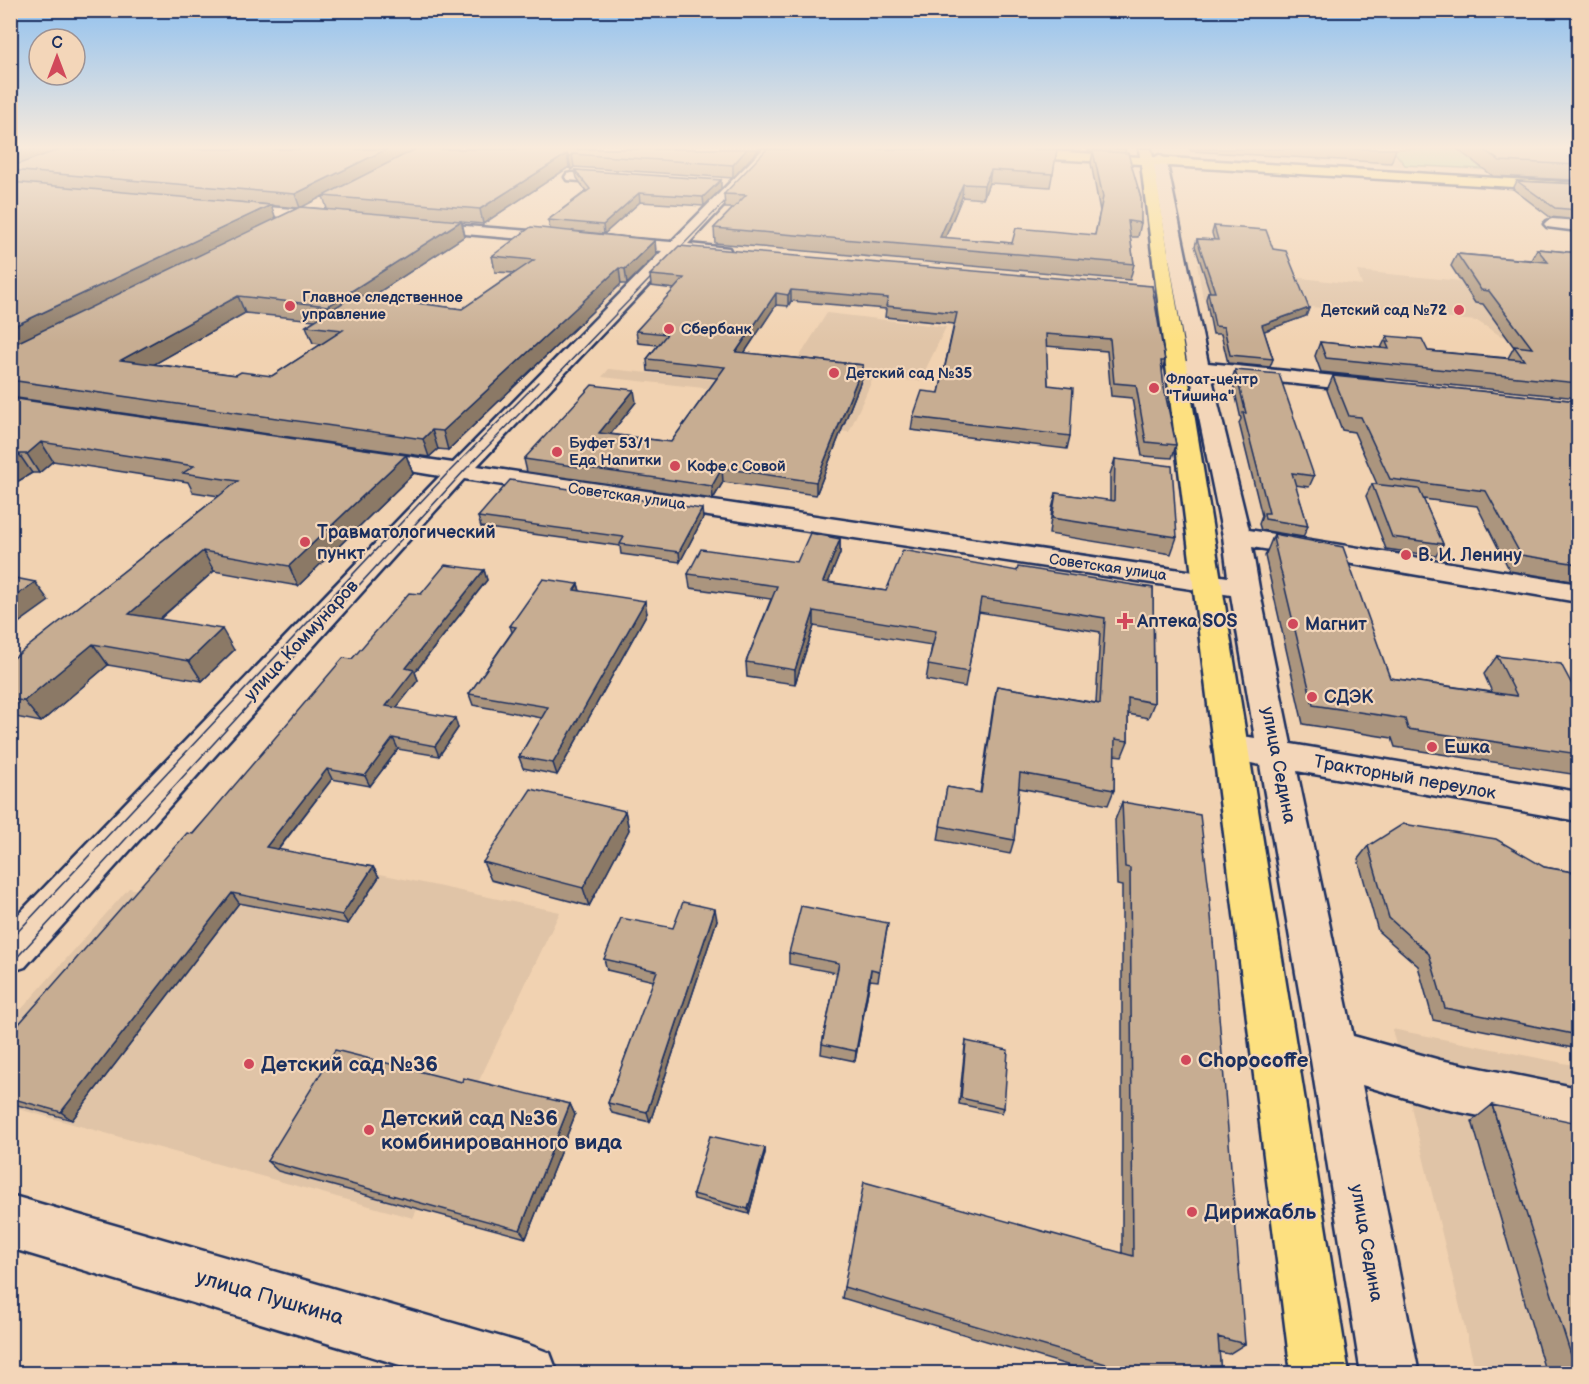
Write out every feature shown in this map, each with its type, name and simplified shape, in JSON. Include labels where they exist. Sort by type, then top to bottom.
[{"type":"main road","points":[[1157,214],[1175,366],[1208,582],[1320,1374]]},
{"type":"street","points":[[297,214],[349,218]]},
{"type":"street","points":[[270,230],[302,214]]},
{"type":"street","name":"улица Коммунаров","points":[[10,953],[459,471],[708,214]]},
{"type":"street","name":"улица Седина","points":[[1166,214],[1186,292],[1199,368],[1237,536],[1244,588],[1333,1054],[1390,1374]]},
{"type":"street","points":[[408,224],[741,253]]},
{"type":"street","points":[[1552,224],[1578,226]]},
{"type":"street","points":[[1143,288],[1186,292]]},
{"type":"street","points":[[1175,366],[1392,388]]},
{"type":"street","name":"Советская улица","points":[[347,454],[1244,588]]},
{"type":"street","points":[[1237,536],[1578,593]]},
{"type":"street","name":"Тракторный переулок","points":[[1231,747],[1578,806]]},
{"type":"street","points":[[1333,1054],[1440,1084],[1578,1112]]},
{"type":"street","name":"улица Пушкина","points":[[10,1221],[529,1374]]},
{"type":"shaded area","name":"Детский сад №72","points":[[1197,264],[1245,267],[1267,274],[1362,285],[1357,271],[1578,292],[1530,339],[1501,336],[1477,321],[1203,298]]},
{"type":"shaded area","name":"Детский сад №35","points":[[827,313],[946,327],[920,381],[873,378],[849,432],[724,420],[731,391],[602,377],[609,369],[740,382],[795,364]]},
{"type":"shaded area","name":"Детский сад №36","points":[[196,835],[560,912],[413,1218],[11,1107],[11,1021],[129,888],[147,892]]},
{"type":"shaded area","points":[[1392,1029],[1578,1066],[1578,1373],[1476,1373]]},
{"type":"building","points":[[10,214],[253,214],[10,328]]},
{"type":"building","points":[[286,214],[376,214],[461,221],[328,306],[238,296],[121,360],[236,375],[241,372],[272,376],[343,330],[306,326],[355,295],[462,309],[534,260],[492,256],[531,227],[655,240],[625,269],[619,268],[443,431],[432,430],[423,439],[10,380],[10,346]]},
{"type":"building","points":[[557,214],[616,214],[603,225],[548,220]]},
{"type":"building","points":[[728,214],[950,214],[940,237],[1012,243],[1016,228],[1095,235],[1100,214],[1141,214],[1141,223],[1128,221],[1134,264],[714,228]]},
{"type":"building","points":[[1214,226],[1266,230],[1273,249],[1286,251],[1309,308],[1262,325],[1273,359],[1230,355],[1224,327],[1215,326],[1208,292],[1215,292],[1197,239],[1218,240]]},
{"type":"building","points":[[679,246],[1152,286],[1165,361],[1161,361],[1164,388],[1176,445],[1146,442],[1136,385],[1114,383],[1110,339],[1046,334],[1048,385],[1073,388],[1070,436],[913,417],[922,391],[939,393],[957,313],[886,306],[888,298],[791,290],[788,295],[776,293],[736,352],[863,365],[816,482],[722,468],[712,486],[524,459],[592,385],[634,390],[599,433],[671,442],[725,367],[647,359],[667,334],[636,331],[684,278],[650,275]]},
{"type":"building","points":[[1537,249],[1578,253],[1578,383],[1326,358],[1320,342],[1389,349],[1386,342],[1390,342],[1387,336],[1422,339],[1428,351],[1524,360],[1514,346],[1532,348],[1489,291],[1481,290],[1457,254],[1548,262]]},
{"type":"building","points":[[1235,370],[1279,374],[1314,476],[1292,473],[1308,526],[1265,519],[1264,513],[1269,513],[1243,413],[1246,413]]},
{"type":"building","points":[[1333,376],[1578,401],[1578,564],[1521,555],[1486,491],[1390,479],[1361,417],[1349,416]]},
{"type":"building","points":[[10,398],[406,455],[289,566],[203,551],[129,614],[222,629],[189,661],[93,644],[24,701],[10,699],[10,661],[238,481],[183,473],[194,466],[41,442],[27,454],[19,454],[10,459]]},
{"type":"building","points":[[1115,459],[1172,466],[1177,537],[1052,518],[1056,493],[1114,501]]},
{"type":"building","points":[[510,480],[702,509],[679,552],[620,544],[624,537],[478,517]]},
{"type":"building","points":[[1372,484],[1419,489],[1443,544],[1392,537]]},
{"type":"building","points":[[810,533],[840,539],[823,582],[886,591],[903,550],[1017,571],[1018,567],[1153,588],[1154,703],[1128,698],[1128,741],[1115,739],[1114,790],[1020,773],[1014,840],[940,826],[947,787],[981,793],[997,686],[1100,704],[1105,618],[981,598],[968,672],[928,665],[936,631],[814,611],[795,670],[746,662],[777,586],[688,574],[701,549],[797,562]]},
{"type":"building","points":[[1274,534],[1343,547],[1390,678],[1517,696],[1497,656],[1561,664],[1578,696],[1578,754],[1408,729],[1405,719],[1313,705],[1273,538],[1275,538]]},
{"type":"building","points":[[445,565],[484,570],[406,668],[414,670],[386,706],[455,718],[435,746],[393,738],[365,776],[327,769],[266,847],[373,867],[342,915],[232,893],[61,1112],[10,1098],[10,1034],[187,833],[193,834],[343,658],[352,659],[409,593],[421,594]]},
{"type":"building","points":[[10,577],[35,582],[10,600]]},
{"type":"building","points":[[543,579],[578,584],[574,590],[645,601],[553,763],[519,757],[548,707],[469,694],[516,627],[510,626]]},
{"type":"building","points":[[531,789],[625,811],[583,888],[483,862]]},
{"type":"building","points":[[1122,802],[1200,815],[1209,890],[1245,1344],[1218,1337],[1221,1374],[1140,1374],[844,1287],[864,1182],[1133,1256],[1130,868],[1125,867]]},
{"type":"building","points":[[1403,824],[1496,839],[1544,867],[1578,873],[1578,1035],[1445,1008],[1429,954],[1389,918],[1368,846]]},
{"type":"building","points":[[683,902],[715,909],[647,1112],[608,1103],[657,971],[604,959],[621,918],[673,928]]},
{"type":"building","points":[[801,906],[888,923],[879,971],[871,969],[856,1051],[822,1044],[839,963],[789,953]]},
{"type":"building","points":[[966,1041],[1008,1050],[1004,1108],[961,1098]]},
{"type":"building","points":[[335,1050],[462,1082],[463,1078],[570,1104],[520,1230],[267,1161]]},
{"type":"building","points":[[1492,1105],[1578,1123],[1578,1374],[1577,1374]]},
{"type":"building","points":[[710,1136],[765,1148],[748,1209],[693,1194]]},
{"type":"tram line","points":[[10,965],[464,471],[713,214]]},
{"type":"tram line","points":[[10,940],[445,476],[538,382]]},
{"type":"place","name":"Главное следственное управление","points":[[290,306]]},
{"type":"place","name":"Детский сад №72","points":[[1459,310]]},
{"type":"place","name":"Сбербанк","points":[[669,329]]},
{"type":"place","name":"Детский сад №35","points":[[834,373]]},
{"type":"place","name":"Флоат-центр \"Тишина\"","points":[[1154,388]]},
{"type":"place","name":"Буфет 53/1 Еда Напитки","points":[[557,452]]},
{"type":"place","name":"Кофе с Совой","points":[[675,466]]},
{"type":"place","name":"Травматологический пункт","points":[[305,542]]},
{"type":"place","name":"В. И. Ленину","points":[[1406,555]]},
{"type":"place","name":"Аптека SOS","points":[[1125,621]]},
{"type":"place","name":"Магнит","points":[[1293,624]]},
{"type":"place","name":"СДЭК","points":[[1312,697]]},
{"type":"place","name":"Ешка","points":[[1432,747]]},
{"type":"place","name":"Chopocoffe","points":[[1186,1060]]},
{"type":"place","name":"Детский сад №36","points":[[249,1064]]},
{"type":"place","name":"Детский сад №36 комбинированного вида","points":[[369,1130]]},
{"type":"place","name":"Дирижабль","points":[[1192,1212]]}]
